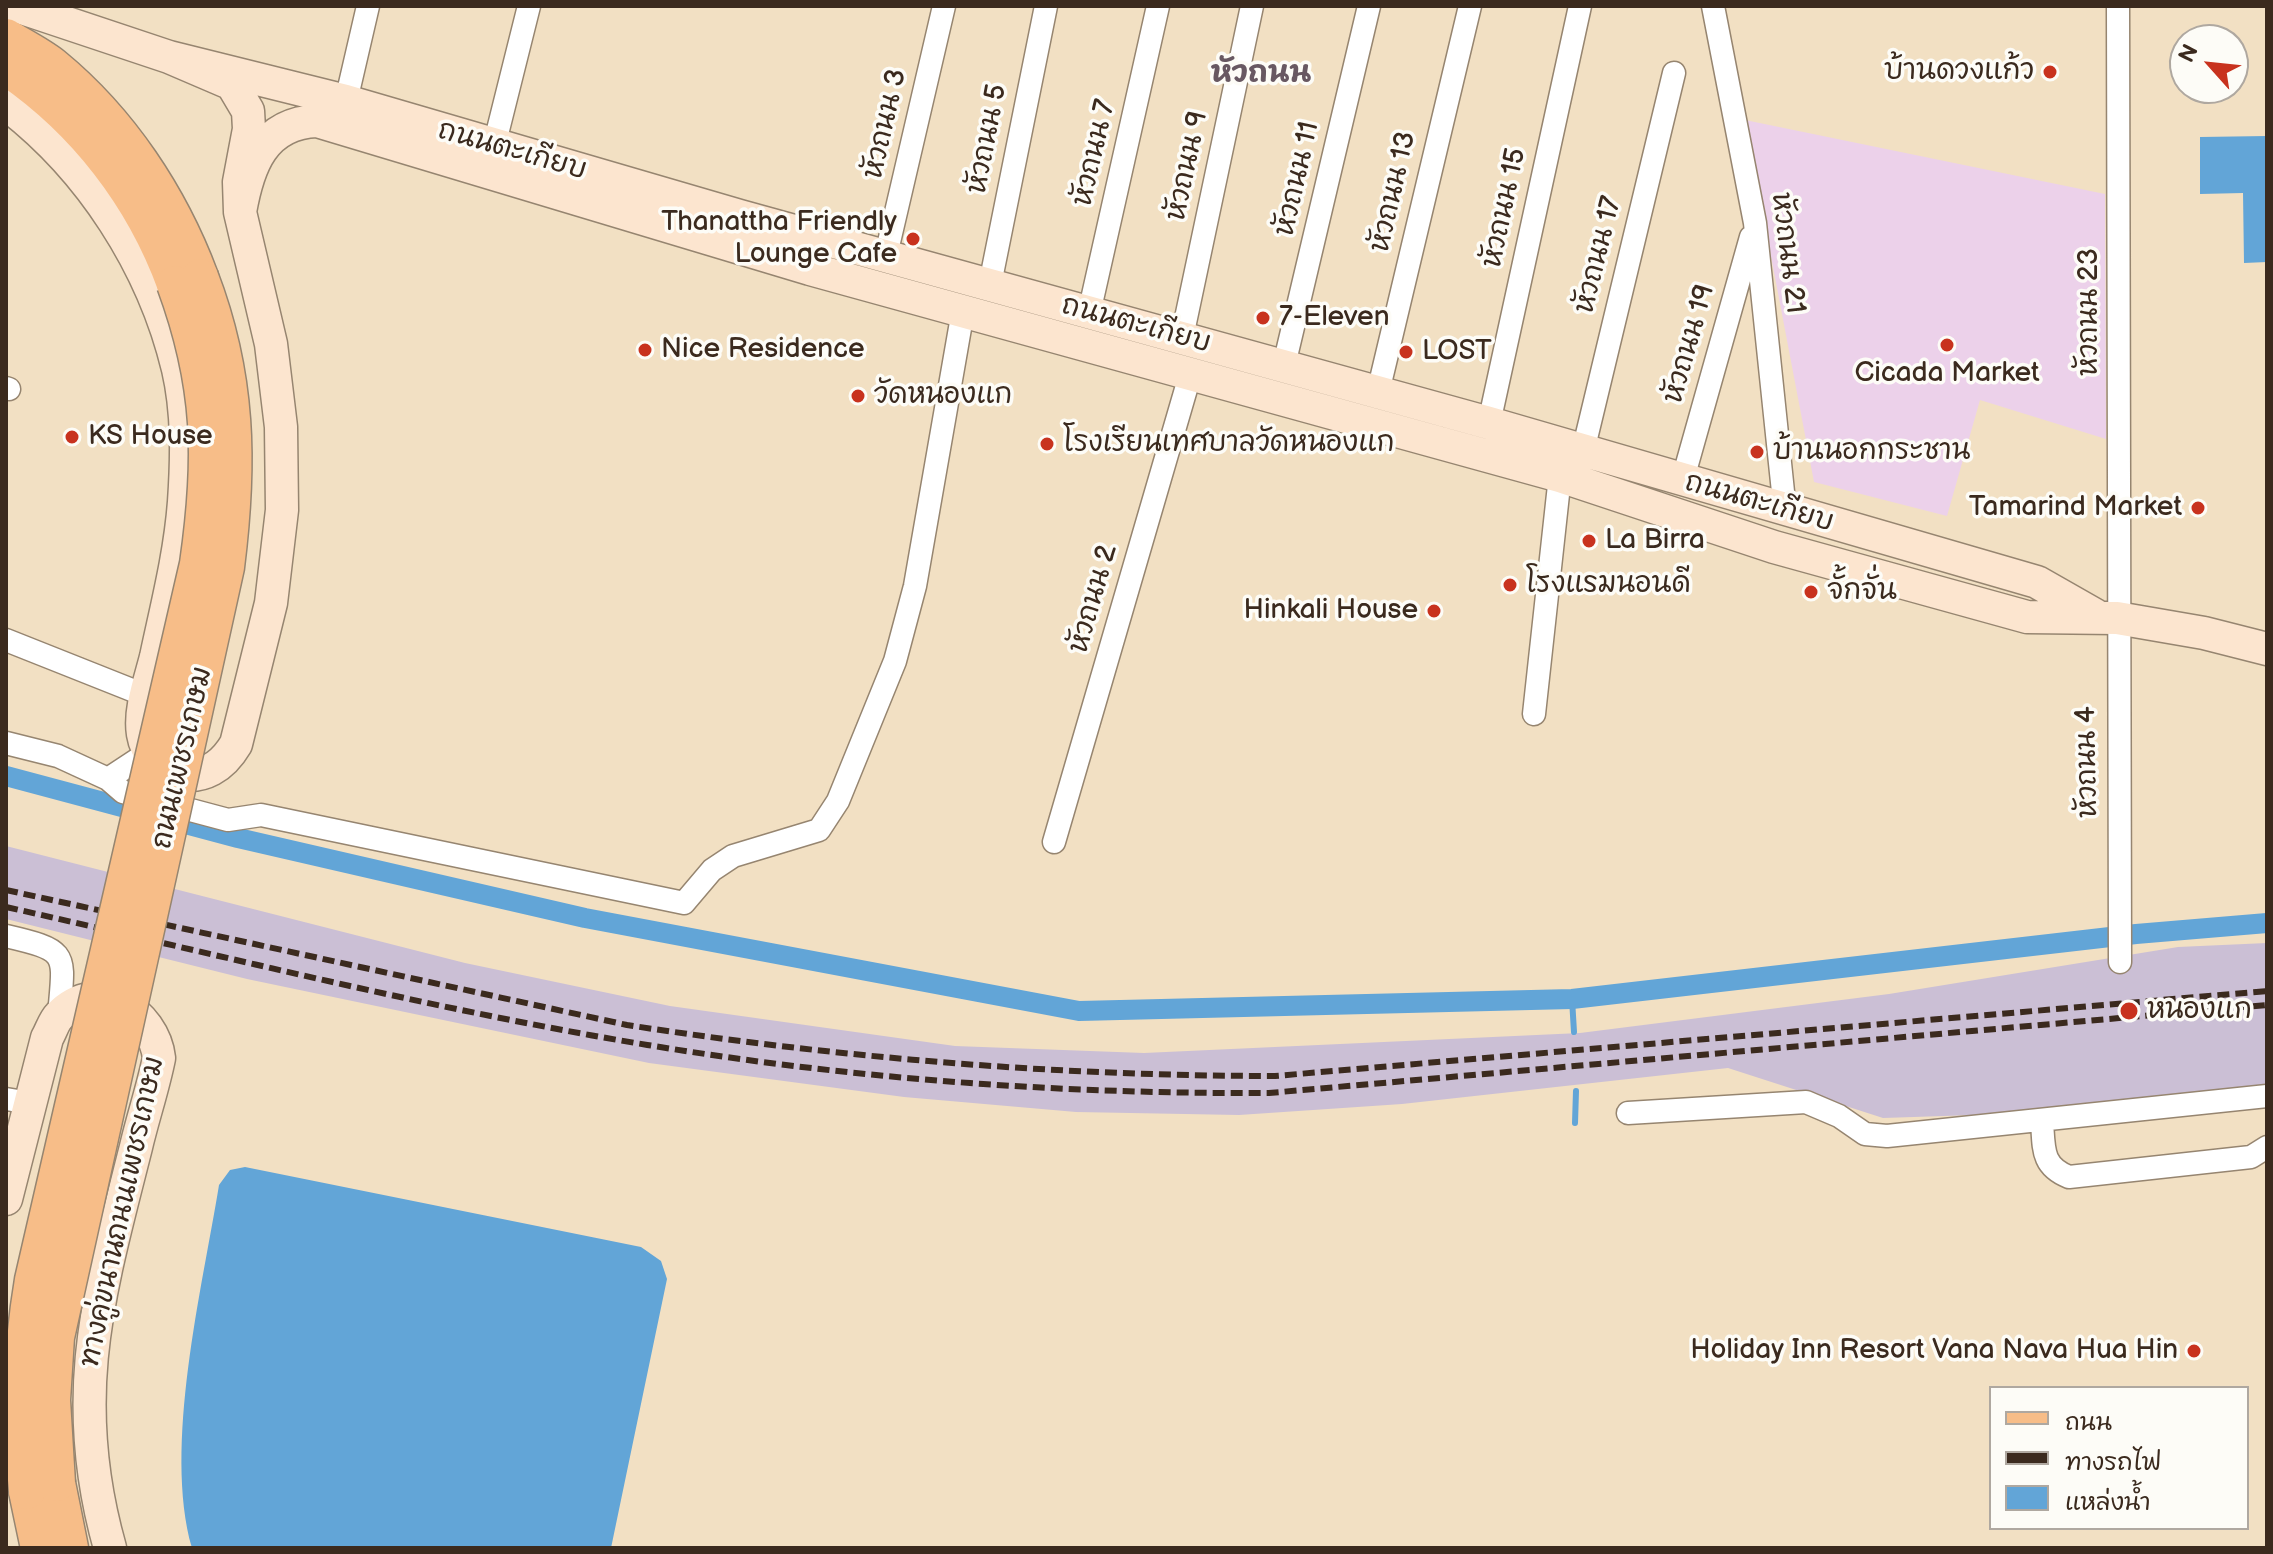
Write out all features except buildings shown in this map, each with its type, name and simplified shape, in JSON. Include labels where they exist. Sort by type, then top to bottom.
[{"type":"main road","name":"ถนนเพชรเกษม","points":[[6,37],[53,66],[110,123],[160,191],[188,281],[227,366],[236,441],[234,504],[226,567],[56,1337],[39,1548]]},
{"type":"main road","name":"ถนนเพชรเกษม","points":[[6,67],[36,87],[85,134],[136,200],[188,281]]},
{"type":"main road","name":"ถนนเพชรเกษม","points":[[42,1487],[70,1548]]},
{"type":"street","points":[[6,104],[72,164],[114,220],[149,287],[178,369],[187,434],[184,502],[178,559],[142,724],[149,752],[171,771],[186,775],[202,774],[229,758],[236,744],[271,603],[282,510],[281,427],[271,344],[240,212],[240,170],[249,129],[243,97],[232,84],[169,57],[16,6]]},
{"type":"street","points":[[346,101],[368,6]]},
{"type":"street","points":[[494,146],[529,6]]},
{"type":"street","name":"หัวถนน 3","points":[[886,255],[944,6]]},
{"type":"street","name":"หัวถนน 5","points":[[993,284],[1046,6]]},
{"type":"street","name":"หัวถนน 7","points":[[1089,313],[1158,6]]},
{"type":"street","name":"หัวถนน 9","points":[[1182,337],[1252,6]]},
{"type":"street","name":"หัวถนน 11","points":[[1284,365],[1369,6]]},
{"type":"street","name":"หัวถนน 13","points":[[1378,392],[1470,6]]},
{"type":"street","name":"หัวถนน 15","points":[[1489,423],[1580,6]]},
{"type":"street","name":"หัวถนน 21","points":[[1713,6],[1755,223],[1785,511]]},
{"type":"street","name":"หัวถนน 23","points":[[2106,617],[2121,442],[2118,6]]},
{"type":"street","name":"ถนนตะเกียบ","points":[[169,57],[346,101],[494,146],[1489,423],[1682,482],[2037,582],[2106,617]]},
{"type":"street","name":"หัวถนน 17","points":[[1583,451],[1674,73]]},
{"type":"street","name":"ถนนตะเกียบ","points":[[240,212],[251,163],[263,144],[281,129],[301,122],[317,121],[976,315],[1560,476],[1774,547],[2027,617],[2106,617],[2204,633],[2267,649]]},
{"type":"street","name":"หัวถนน 19","points":[[1682,482],[1755,223]]},
{"type":"street","points":[[6,743],[58,756],[108,779],[123,792],[228,820],[261,815],[684,903],[712,870],[733,856],[819,830],[838,801],[895,661],[976,315],[993,284]]},
{"type":"street","name":"หัวถนน 2","points":[[1054,842],[1191,372]]},
{"type":"street","points":[[1633,502],[1642,469]]},
{"type":"street","points":[[1534,714],[1560,476]]},
{"type":"street","points":[[1774,547],[1785,511]]},
{"type":"street","name":"หัวถนน 4","points":[[2106,617],[2120,962]]},
{"type":"street","points":[[6,640],[147,696]]},
{"type":"street","points":[[108,779],[149,752]]},
{"type":"street","points":[[6,936],[42,944],[60,954],[63,964],[59,1016],[18,1101],[6,1199]]},
{"type":"street","name":"ทางคู่ขนานถนนเพชรเกษม","points":[[59,1016],[88,1000],[114,1001],[132,1009],[157,1039],[159,1058],[95,1321],[87,1389],[91,1468],[110,1548]]},
{"type":"street","points":[[1628,1113],[1806,1102],[1839,1116],[1865,1134],[1887,1136],[2267,1096]]},
{"type":"street","points":[[2042,1121],[2044,1158],[2053,1171],[2069,1177],[2251,1157],[2267,1147]]},
{"type":"shaded area","name":"Cicada Market","points":[[1745,120],[2105,194],[2106,439],[1980,400],[1947,516],[1814,482]]},
{"type":"shaded area","points":[[6,846],[465,963],[670,1006],[955,1046],[1144,1053],[1580,1033],[1889,994],[2178,947],[2267,943],[2267,1087],[1974,1115],[1883,1118],[1728,1068],[1402,1104],[1239,1115],[1076,1112],[904,1097],[649,1063],[247,979],[6,919]]},
{"type":"water","points":[[2267,136],[2267,262],[2244,263],[2243,193],[2200,194],[2200,137]]},
{"type":"water","points":[[245,1167],[641,1247],[661,1261],[667,1279],[611,1548],[192,1548],[184,1507],[182,1463],[188,1368],[219,1185],[230,1170]]},
{"type":"waterway","points":[[6,776],[238,838],[585,918],[1079,1011],[1572,999],[2136,934],[2267,923]]},
{"type":"waterway","points":[[1572,999],[1574,1032]]},
{"type":"waterway","points":[[1575,1123],[1576,1091]]},
{"type":"railway","points":[[6,890],[627,1025],[869,1056],[1113,1073],[1275,1076],[2267,991]]},
{"type":"railway","points":[[6,907],[348,986],[606,1038],[835,1071],[1052,1088],[1269,1093],[2267,1005]]},
{"type":"place","name":"บ้านดวงแก้ว","points":[[2050,72]]},
{"type":"place","name":"Thanattha Friendly Lounge Cafe","points":[[913,239]]},
{"type":"place","name":"7-Eleven","points":[[1263,318]]},
{"type":"place","name":"Cicada Market","points":[[1947,345]]},
{"type":"place","name":"Nice Residence","points":[[645,350]]},
{"type":"place","name":"LOST","points":[[1406,352]]},
{"type":"place","name":"วัดหนองแก","points":[[858,396]]},
{"type":"place","name":"KS House","points":[[72,437]]},
{"type":"place","name":"โรงเรียนเทศบาลวัดหนองแก","points":[[1047,444]]},
{"type":"place","name":"บ้านนอกกระชาน","points":[[1757,452]]},
{"type":"place","name":"Tamarind Market","points":[[2198,508]]},
{"type":"place","name":"La Birra","points":[[1589,541]]},
{"type":"place","name":"โรงแรมนอนดี","points":[[1510,585]]},
{"type":"place","name":"จั้กจั่น","points":[[1811,592]]},
{"type":"place","name":"Hinkali House","points":[[1434,611]]},
{"type":"place","name":"หนองแก","points":[[2129,1011]]},
{"type":"place","name":"Holiday Inn Resort Vana Nava Hua Hin","points":[[2194,1351]]},
{"type":"district","name":"หัวถนน","points":[[1261,74]]}]
